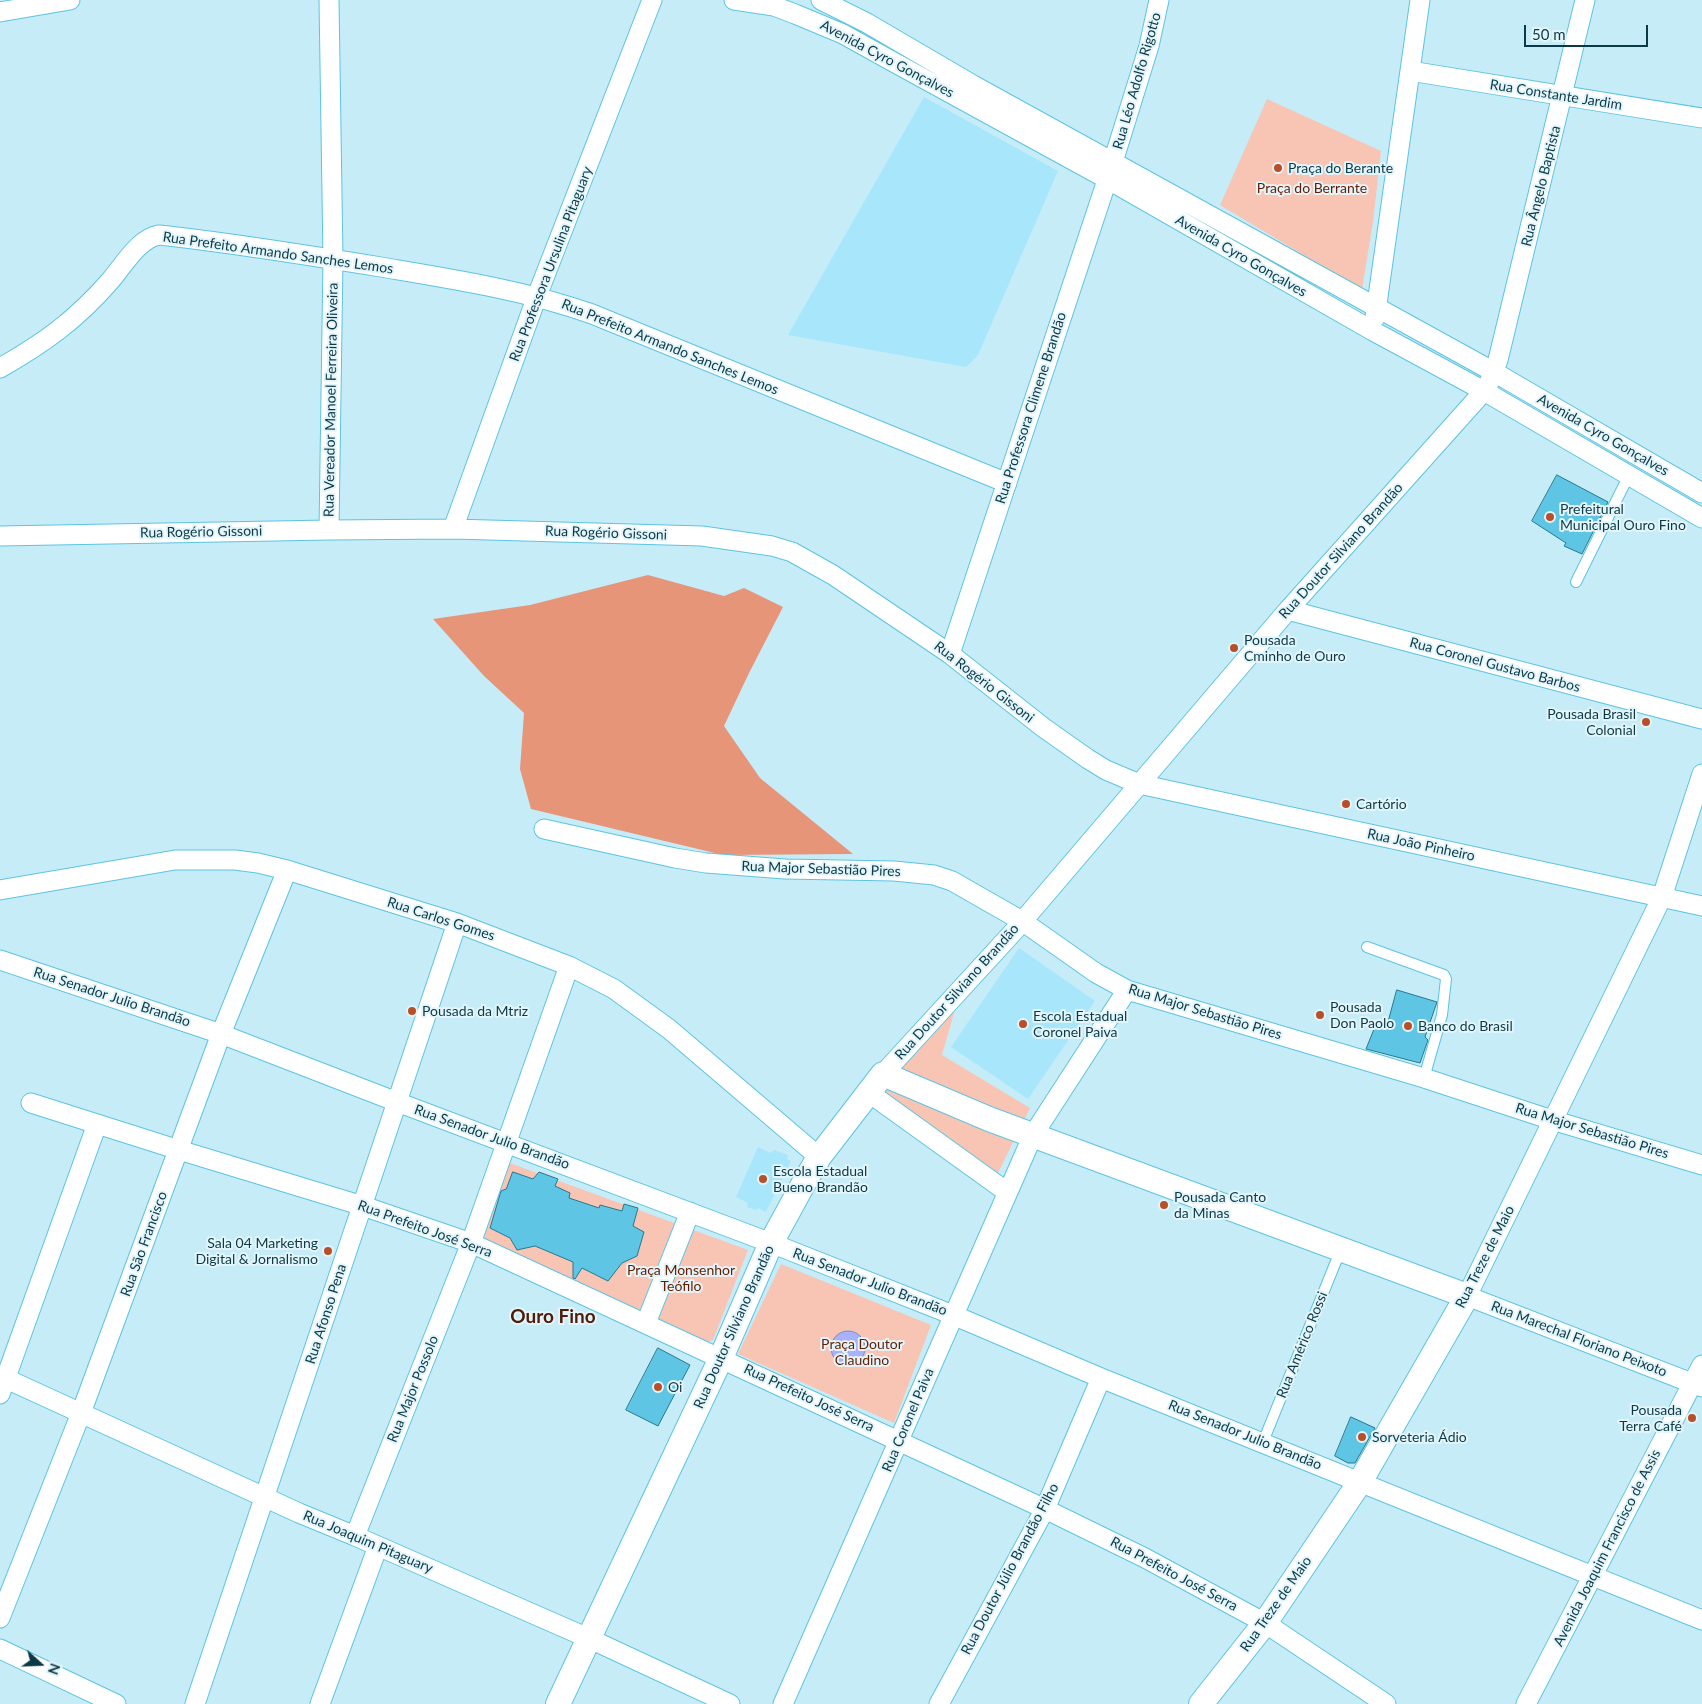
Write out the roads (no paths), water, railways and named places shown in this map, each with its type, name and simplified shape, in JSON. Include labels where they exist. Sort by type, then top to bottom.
[{"type":"street","points":[[0,12],[70,0]]},
{"type":"street","name":"Rua Vereador Manoel Ferreira Oliveira","points":[[329,0],[333,259],[329,530]]},
{"type":"street","name":"Rua Professora Ursulina Pitaguary","points":[[453,529],[537,296],[652,0]]},
{"type":"street","name":"Avenida Cyro Gonçalves","points":[[734,0],[776,3],[968,92],[1110,171],[1377,308],[1494,372],[1702,493]]},
{"type":"street","name":"Avenida Cyro Gonçalves","points":[[821,0],[868,23],[968,92]]},
{"type":"street","name":"Rua Léo Adolfo Rigotto","points":[[1110,171],[1148,46],[1159,0]]},
{"type":"street","points":[[1373,331],[1420,0]]},
{"type":"street","name":"Rua Ângelo Baptista","points":[[1494,372],[1563,97],[1585,0]]},
{"type":"street","name":"Rua Constante Jardim","points":[[1410,70],[1563,97],[1702,118]]},
{"type":"street","name":"Avenida Cyro Gonçalves","points":[[1110,171],[1373,331],[1484,391],[1702,518]]},
{"type":"street","name":"Rua Professora Climene Brandão","points":[[950,654],[1110,171]]},
{"type":"street","name":"Rua Prefeito Armando Sanches Lemos","points":[[0,368],[31,351],[68,324],[95,298],[143,242],[148,238],[159,235],[333,259],[537,296],[592,314],[1006,483]]},
{"type":"street","name":"Rua Doutor Silviano Brandão","points":[[558,1704],[721,1358],[771,1243],[819,1158],[875,1083],[1022,921],[1288,610],[1484,391],[1494,372]]},
{"type":"street","name":"Rua Rogério Gissoni","points":[[0,536],[453,529],[702,536],[772,546],[792,552],[833,574],[950,654],[1044,728],[1088,759],[1106,770],[1140,784]]},
{"type":"street","name":"Rua Coronel Gustavo Barbos","points":[[1288,610],[1702,719]]},
{"type":"street","name":"Rua Treze de Maio","points":[[1201,1704],[1266,1622],[1360,1482],[1466,1296],[1662,897],[1702,774]]},
{"type":"street","name":"Rua João Pinheiro","points":[[1140,784],[1702,906]]},
{"type":"street","name":"Rua Major Sebastião Pires","points":[[544,829],[706,863],[785,869],[894,871],[934,875],[952,882],[1022,921],[1096,973],[1127,990],[1424,1078],[1552,1120],[1702,1165]]},
{"type":"street","name":"Rua Carlos Gomes","points":[[0,890],[175,860],[235,860],[287,870],[457,923],[568,966],[614,989],[669,1029],[819,1158]]},
{"type":"street","name":"Rua São Francisco","points":[[0,1618],[81,1412],[221,1034],[287,870]]},
{"type":"street","name":"Rua Afonso Pena","points":[[195,1704],[457,923]]},
{"type":"street","name":"Rua Senador Julio Brandão","points":[[0,960],[221,1034],[771,1243],[953,1314],[1101,1378],[1702,1620]]},
{"type":"street","points":[[471,1243],[568,966]]},
{"type":"street","name":"Rua Coronel Paiva","points":[[783,1704],[1033,1135],[1127,990]]},
{"type":"street","points":[[875,1083],[1007,1192]]},
{"type":"street","name":"Rua Marechal Floriano Peixoto","points":[[875,1083],[1033,1135],[1466,1296],[1697,1385]]},
{"type":"street","name":"Rua Prefeito José Serra","points":[[31,1103],[362,1206],[471,1243],[899,1440],[1145,1558],[1266,1622],[1386,1704]]},
{"type":"street","points":[[2,1383],[97,1124]]},
{"type":"street","points":[[646,1324],[690,1212]]},
{"type":"street","name":"Rua Major Possolo","points":[[355,1536],[471,1243]]},
{"type":"street","name":"Avenida Joaquim Francisco de Assis","points":[[1526,1704],[1593,1575],[1697,1385],[1702,1364]]},
{"type":"street","name":"Rua Doutor Júlio Brandão Filho","points":[[939,1704],[1045,1509],[1101,1378]]},
{"type":"street","name":"Rua Joaquim Pitaguary","points":[[2,1383],[81,1412],[265,1498],[588,1638],[730,1704]]},
{"type":"street","points":[[320,1704],[378,1546]]},
{"type":"street","points":[[0,1649],[116,1704]]},
{"type":"lane","points":[[1576,582],[1630,475]]},
{"type":"lane","points":[[1367,947],[1444,975],[1446,979],[1442,1015],[1424,1078]]},
{"type":"lane","name":"Rua Américo Rossi","points":[[1263,1442],[1341,1249]]},
{"type":"water","points":[[848,1331],[860,1336],[865,1348],[860,1360],[848,1365],[836,1360],[831,1348],[836,1336]]},
{"type":"place","name":"Praça do Berante","points":[[1278,168]]},
{"type":"place","name":"Prefeitural Municipal Ouro Fino","points":[[1550,517]]},
{"type":"place","name":"Pousada Cminho de Ouro","points":[[1234,648]]},
{"type":"place","name":"Pousada Brasil Colonial","points":[[1646,722]]},
{"type":"place","name":"Cartório","points":[[1346,804]]},
{"type":"place","name":"Pousada da Mtriz","points":[[412,1011]]},
{"type":"place","name":"Pousada Don Paolo","points":[[1320,1015]]},
{"type":"place","name":"Escola Estadual Coronel Paiva","points":[[1023,1024]]},
{"type":"place","name":"Banco do Brasil","points":[[1408,1026]]},
{"type":"place","name":"Escola Estadual Bueno Brandão","points":[[763,1179]]},
{"type":"place","name":"Pousada Canto da Minas","points":[[1164,1205]]},
{"type":"place","name":"Sala 04 Marketing Digital & Jornalismo","points":[[328,1251]]},
{"type":"place","name":"Oi","points":[[658,1387]]},
{"type":"place","name":"Pousada Terra Café","points":[[1692,1418]]},
{"type":"place","name":"Sorveteria Ádio","points":[[1362,1437]]},
{"type":"district","name":"Ouro Fino","points":[[553,1317]]},
{"type":"park label","name":"Praça do Berrante","points":[[1312,188]]},
{"type":"park label","name":"Praça Monsenhor Teófilo","points":[[681,1278]]},
{"type":"park label","name":"Praça Doutor Claudino","points":[[862,1352]]}]
